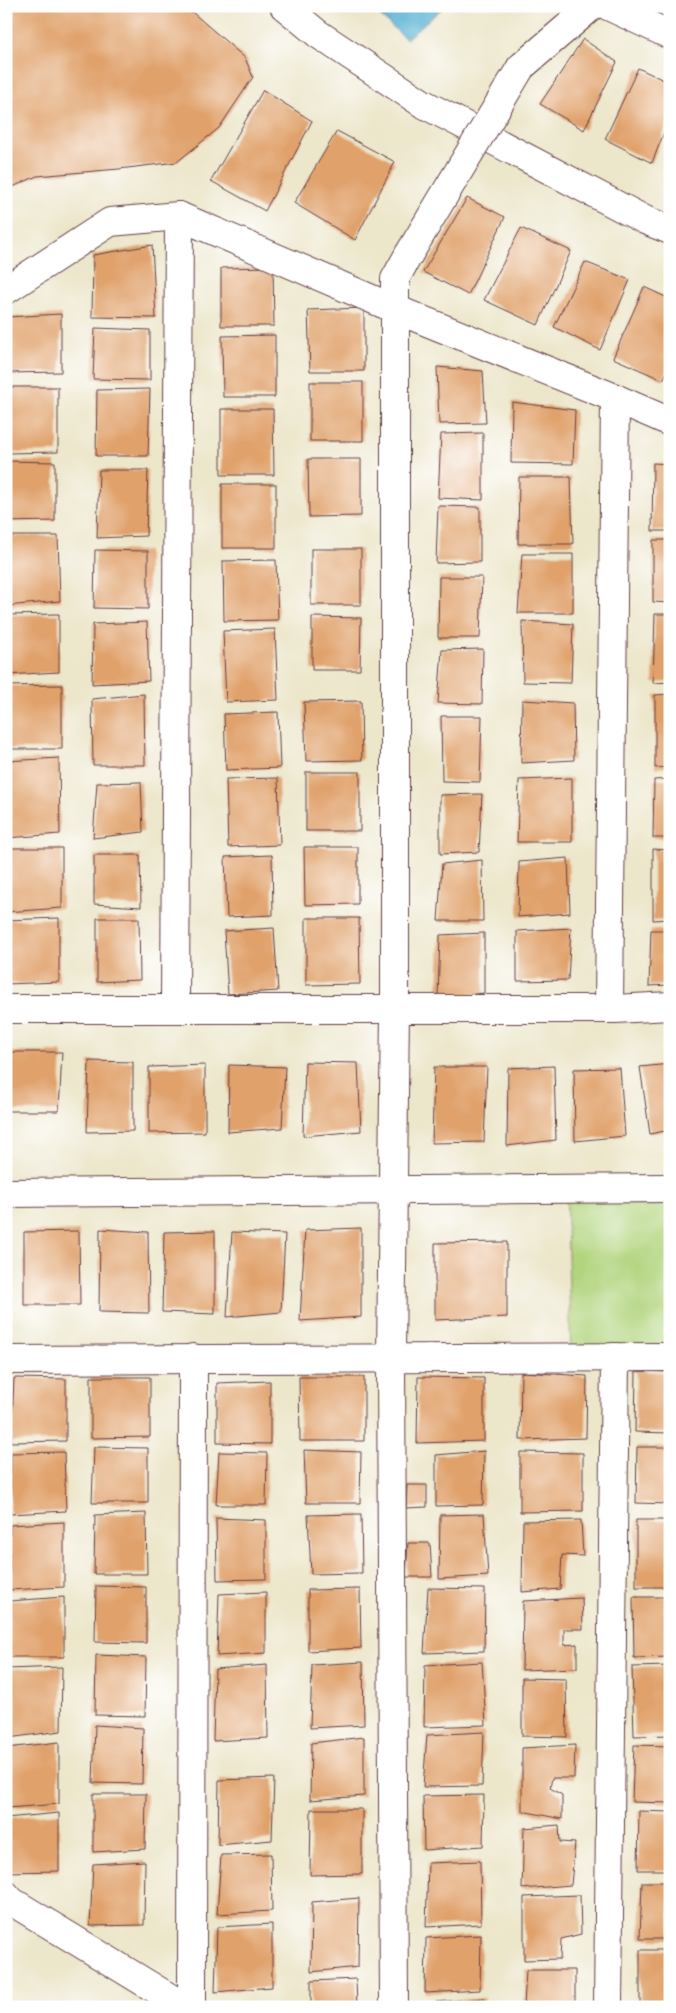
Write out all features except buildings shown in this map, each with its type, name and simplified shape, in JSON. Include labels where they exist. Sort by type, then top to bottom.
[{"type":"street","points":[[284,6],[318,34],[422,103],[645,220],[670,230]]},
{"type":"street","points":[[394,2007],[391,1357],[395,1008],[395,279],[408,254],[521,67],[592,6]]},
{"type":"street","points":[[608,6],[670,35]]},
{"type":"street","points":[[175,1009],[179,216]]},
{"type":"street","points":[[6,290],[110,222],[179,216],[395,309],[670,422]]},
{"type":"street","points":[[609,1009],[615,398]]},
{"type":"street","points":[[6,1009],[609,1009],[670,1006]]},
{"type":"street","points":[[6,1193],[394,1192],[670,1188]]},
{"type":"street","points":[[608,2007],[614,1357]]},
{"type":"street","points":[[6,1360],[670,1357]]},
{"type":"street","points":[[192,2007],[193,1358]]},
{"type":"street","points":[[6,1895],[11,1901],[185,2007]]},
{"type":"green space","points":[[670,1188],[670,1357],[571,1357],[566,1189]]},
{"type":"water","points":[[369,6],[445,6],[406,39]]}]
